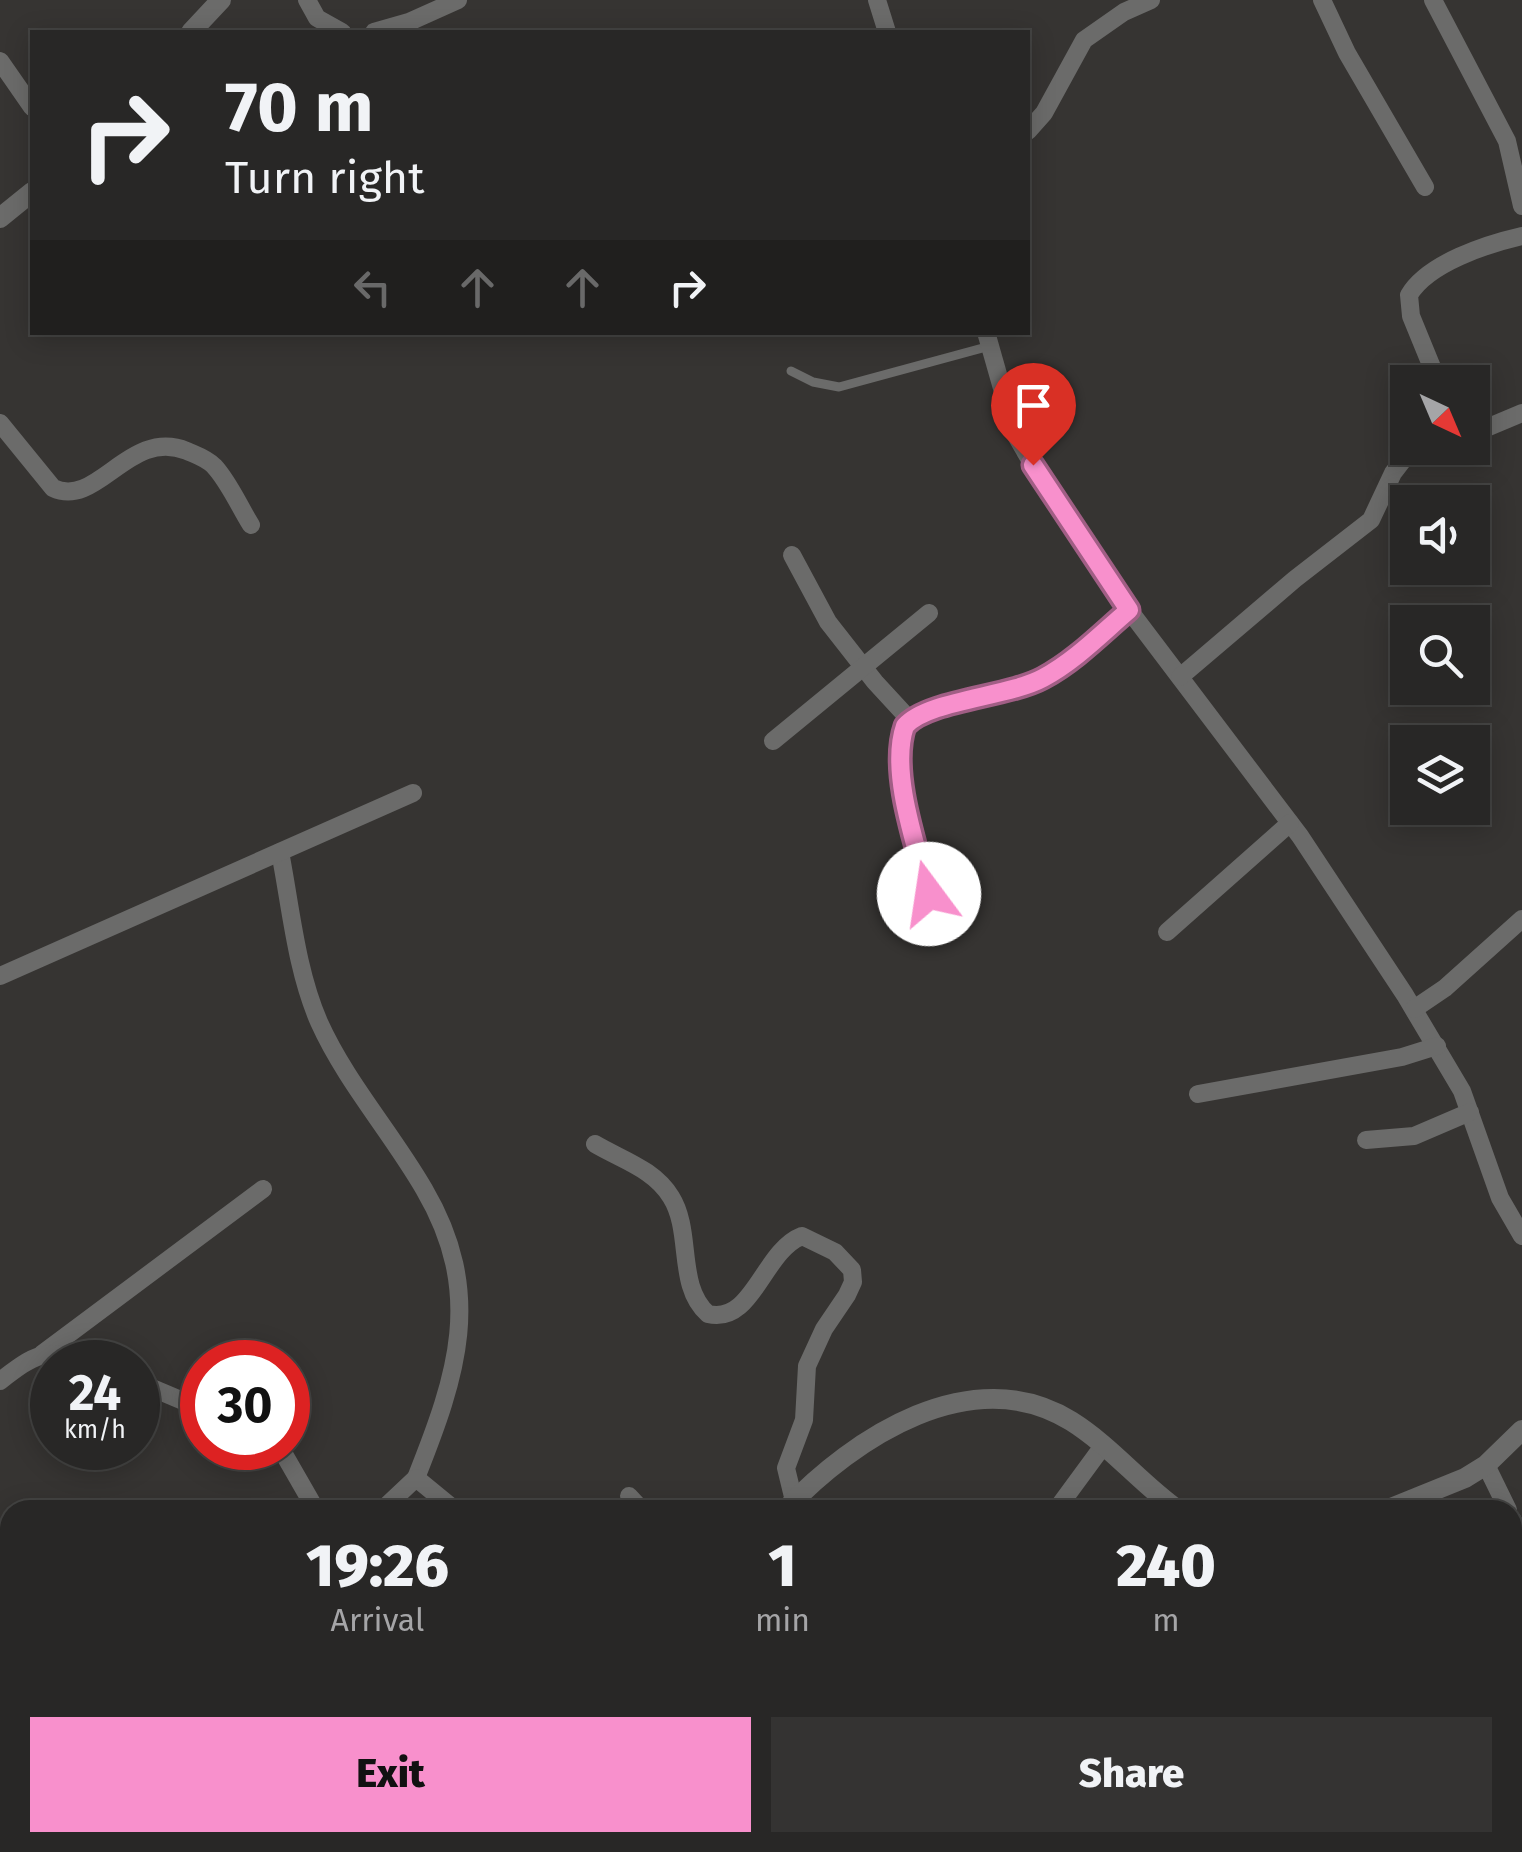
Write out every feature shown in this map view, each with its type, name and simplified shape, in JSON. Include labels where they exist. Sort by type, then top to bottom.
[{"type":"street","points":[[193,30],[221,0]]},
{"type":"street","points":[[307,0],[318,18],[339,30]]},
{"type":"street","points":[[381,30],[458,0]]},
{"type":"street","points":[[877,0],[886,30]]},
{"type":"street","points":[[1322,0],[1347,53],[1424,187]]},
{"type":"street","points":[[1433,0],[1508,141],[1522,206]]},
{"type":"street","points":[[1030,129],[1044,113],[1084,40],[1142,2]]},
{"type":"street","points":[[0,61],[30,104]]},
{"type":"street","points":[[0,218],[29,201]]},
{"type":"street","points":[[1431,365],[1411,316],[1408,295],[1432,270],[1495,242],[1522,236]]},
{"type":"street","points":[[988,339],[1015,434],[1074,531],[1290,823],[1414,1010],[1470,1112],[1500,1198],[1522,1236]]},
{"type":"street","points":[[1490,426],[1522,413]]},
{"type":"street","points":[[0,423],[53,488],[64,493],[82,489],[151,447],[176,446],[216,468],[251,525]]},
{"type":"street","points":[[1180,677],[1371,520],[1399,465]]},
{"type":"street","points":[[792,555],[822,612],[910,720]]},
{"type":"street","points":[[929,894],[902,776],[902,734],[910,720],[1045,678],[1129,610]]},
{"type":"street","points":[[773,741],[929,613]]},
{"type":"street","points":[[0,976],[413,793]]},
{"type":"street","points":[[1167,932],[1290,823]]},
{"type":"street","points":[[280,852],[305,985],[320,1024],[348,1075],[426,1191],[453,1254],[461,1302],[453,1377],[416,1478],[393,1500]]},
{"type":"street","points":[[1414,1010],[1446,988],[1522,918]]},
{"type":"street","points":[[1198,1094],[1402,1056],[1436,1046]]},
{"type":"street","points":[[1366,1140],[1414,1136],[1470,1112]]},
{"type":"street","points":[[595,1144],[633,1162],[670,1194],[685,1238],[694,1294],[708,1314],[728,1316],[736,1312],[786,1246],[802,1236],[835,1252],[852,1270],[853,1282],[847,1295],[824,1328],[807,1366],[804,1420],[786,1468],[789,1500]]},
{"type":"street","points":[[61,1340],[263,1189]]},
{"type":"street","points":[[0,1381],[30,1359]]},
{"type":"street","points":[[796,1500],[871,1437],[949,1404],[985,1400],[1034,1404],[1074,1422],[1164,1500]]},
{"type":"street","points":[[1431,1500],[1486,1464],[1522,1430]]},
{"type":"street","points":[[1063,1500],[1103,1446]]},
{"type":"street","points":[[1486,1464],[1503,1500]]},
{"type":"street","points":[[290,1470],[310,1500]]},
{"type":"street","points":[[416,1478],[443,1500]]},
{"type":"lane","points":[[791,371],[813,382],[838,387],[988,339]]},
{"type":"route","points":[[929,894],[902,776],[900,748],[905,726],[924,713],[1045,678],[1129,610],[1033,465]]}]
